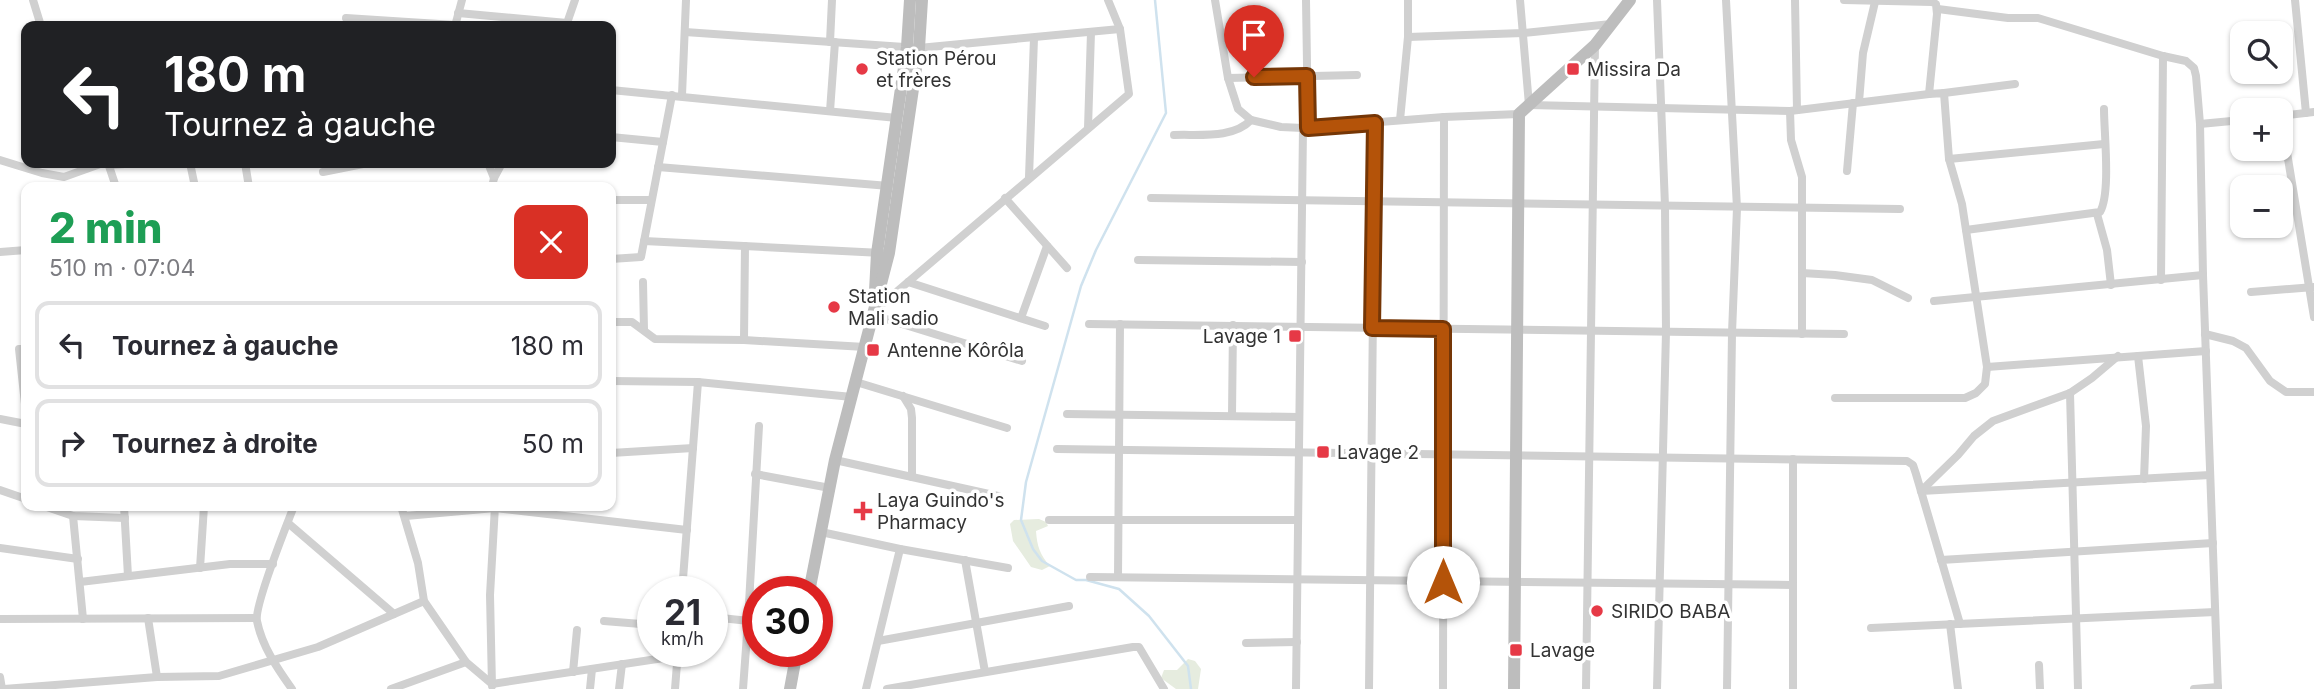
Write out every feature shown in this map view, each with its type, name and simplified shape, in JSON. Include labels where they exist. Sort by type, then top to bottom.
[{"type":"main road","points":[[893,186],[897,117],[913,48],[911,0]]},
{"type":"main road","points":[[812,576],[835,460],[874,313],[922,0]]},
{"type":"main road","points":[[1514,689],[1517,203],[1524,109],[1595,45],[1630,0]]},
{"type":"main road","points":[[790,689],[794,667]]},
{"type":"street","points":[[33,0],[39,21]]},
{"type":"street","points":[[456,21],[462,0]]},
{"type":"street","points":[[568,21],[575,0]]},
{"type":"street","points":[[682,95],[686,0]]},
{"type":"street","points":[[830,111],[832,0]]},
{"type":"street","points":[[1022,361],[874,313],[1029,177],[1129,94],[1120,29],[1108,0]]},
{"type":"street","points":[[1214,0],[1228,78],[1238,109],[1251,120],[1281,127],[1375,123],[1524,109],[1594,107],[1794,110],[2015,85]]},
{"type":"street","points":[[1296,689],[1302,201],[1307,76],[1306,0]]},
{"type":"street","points":[[1400,120],[1408,37],[1408,0],[1420,0]]},
{"type":"street","points":[[1520,0],[1524,109]]},
{"type":"street","points":[[1657,0],[1665,206],[1666,332],[1657,689]]},
{"type":"street","points":[[1726,0],[1737,208],[1732,333],[1727,689]]},
{"type":"street","points":[[1795,0],[1794,110],[1791,140],[1802,177],[1801,334]]},
{"type":"street","points":[[1844,0],[1936,4],[1938,9],[1929,94]]},
{"type":"street","points":[[2295,0],[2310,113]]},
{"type":"street","points":[[1847,171],[1863,52],[1875,2]]},
{"type":"street","points":[[1938,9],[2008,18],[2038,18],[2186,61],[2194,68],[2200,124],[2218,688],[2194,689]]},
{"type":"street","points":[[458,13],[531,21]]},
{"type":"street","points":[[346,18],[387,21]]},
{"type":"street","points":[[1408,37],[1523,33],[1611,24]]},
{"type":"street","points":[[685,32],[913,48],[1120,29]]},
{"type":"street","points":[[1088,128],[1091,32]]},
{"type":"street","points":[[1029,177],[1034,38]]},
{"type":"street","points":[[1586,689],[1595,45]]},
{"type":"street","points":[[2161,280],[2163,56]]},
{"type":"street","points":[[1228,78],[1356,75]]},
{"type":"street","points":[[616,90],[897,117]]},
{"type":"street","points":[[1835,398],[1965,398],[1976,393],[1985,384],[1987,367],[1962,204],[1949,159],[1944,93]]},
{"type":"street","points":[[616,259],[640,257],[672,95]]},
{"type":"street","points":[[1965,230],[2097,214],[2104,205],[2106,184],[2104,109]]},
{"type":"street","points":[[1443,689],[1444,117]]},
{"type":"street","points":[[1174,135],[1234,132],[1251,120]]},
{"type":"street","points":[[2200,124],[2230,121]]},
{"type":"street","points":[[1369,689],[1375,123]]},
{"type":"street","points":[[616,137],[663,142]]},
{"type":"street","points":[[1949,159],[2104,144]]},
{"type":"street","points":[[0,160],[21,166]]},
{"type":"street","points":[[2288,161],[2314,317]]},
{"type":"street","points":[[658,167],[893,186]]},
{"type":"street","points":[[26,168],[64,177],[94,168]]},
{"type":"street","points":[[323,172],[343,168]]},
{"type":"street","points":[[64,177],[64,182]]},
{"type":"street","points":[[1005,198],[1067,268]]},
{"type":"street","points":[[1151,198],[1900,209]]},
{"type":"street","points":[[616,200],[652,200]]},
{"type":"street","points":[[2097,214],[2107,250],[2110,285]]},
{"type":"street","points":[[643,241],[883,253]]},
{"type":"street","points":[[744,340],[745,246]]},
{"type":"street","points":[[1021,318],[1047,246]]},
{"type":"street","points":[[0,252],[21,250]]},
{"type":"street","points":[[1138,260],[1301,262]]},
{"type":"street","points":[[1802,273],[1872,280],[1908,298]]},
{"type":"street","points":[[1934,301],[2203,275]]},
{"type":"street","points":[[643,282],[644,330]]},
{"type":"street","points":[[908,282],[1045,326]]},
{"type":"street","points":[[2251,292],[2311,287]]},
{"type":"street","points":[[616,322],[632,322],[655,339],[744,340],[865,347]]},
{"type":"street","points":[[1089,324],[1844,334]]},
{"type":"street","points":[[1118,577],[1120,324]]},
{"type":"street","points":[[1232,415],[1233,325]]},
{"type":"street","points":[[2205,334],[2233,341],[2246,348],[2270,381],[2286,392],[2314,392]]},
{"type":"street","points":[[21,349],[21,367]]},
{"type":"street","points":[[1987,367],[2206,351]]},
{"type":"street","points":[[1921,491],[1974,436],[1993,421],[2070,393],[2118,356]]},
{"type":"street","points":[[2138,356],[2146,426],[2144,479]]},
{"type":"street","points":[[616,381],[698,382],[852,397]]},
{"type":"street","points":[[683,576],[698,382]]},
{"type":"street","points":[[856,382],[1007,428]]},
{"type":"street","points":[[2070,393],[2078,689]]},
{"type":"street","points":[[903,396],[911,409],[912,477]]},
{"type":"street","points":[[1068,414],[1299,417]]},
{"type":"street","points":[[0,419],[21,423]]},
{"type":"street","points":[[754,576],[755,474],[759,426]]},
{"type":"street","points":[[616,453],[693,448]]},
{"type":"street","points":[[1057,449],[1907,461],[1913,465],[1960,624]]},
{"type":"street","points":[[1793,459],[1793,689]]},
{"type":"street","points":[[835,460],[998,496]]},
{"type":"street","points":[[755,474],[830,488]]},
{"type":"street","points":[[1921,491],[2210,475]]},
{"type":"street","points":[[0,490],[21,497]]},
{"type":"street","points":[[58,511],[73,516],[125,517]]},
{"type":"street","points":[[124,511],[128,576]]},
{"type":"street","points":[[200,568],[204,511]]},
{"type":"street","points":[[292,511],[256,618],[272,661],[292,689]]},
{"type":"street","points":[[404,511],[418,563],[424,601],[466,662],[492,687]]},
{"type":"street","points":[[406,516],[455,511]]},
{"type":"street","points":[[492,687],[490,595],[495,511]]},
{"type":"street","points":[[528,511],[687,530]]},
{"type":"street","points":[[73,516],[83,619]]},
{"type":"street","points":[[1049,520],[1298,520]]},
{"type":"street","points":[[288,523],[394,614]]},
{"type":"street","points":[[821,532],[1008,568]]},
{"type":"street","points":[[1941,559],[2213,543]]},
{"type":"street","points":[[0,548],[78,559]]},
{"type":"street","points":[[866,689],[900,549]]},
{"type":"street","points":[[965,560],[985,672]]},
{"type":"street","points":[[80,582],[230,564],[273,564]]},
{"type":"street","points":[[1090,577],[1793,585]]},
{"type":"street","points":[[0,677],[3,689],[157,677],[219,676],[318,647],[424,601]]},
{"type":"street","points":[[878,641],[1069,606]]},
{"type":"street","points":[[1871,628],[2215,612]]},
{"type":"street","points":[[148,618],[157,677]]},
{"type":"street","points":[[0,619],[256,618]]},
{"type":"street","points":[[604,621],[637,624]]},
{"type":"street","points":[[1950,624],[1958,689]]},
{"type":"street","points":[[573,672],[577,630]]},
{"type":"street","points":[[1246,643],[1297,642]]},
{"type":"street","points":[[887,689],[1139,647],[1164,689]]},
{"type":"street","points":[[492,687],[637,661]]},
{"type":"street","points":[[391,689],[466,662]]},
{"type":"street","points":[[620,689],[622,664]]},
{"type":"street","points":[[2039,665],[2040,689]]},
{"type":"street","points":[[675,689],[677,667]]},
{"type":"street","points":[[743,689],[746,667]]},
{"type":"street","points":[[590,689],[592,669]]},
{"type":"shaded area","points":[[1039,519],[1048,526],[1036,531],[1040,550],[1050,566],[1042,570],[1031,567],[1013,541],[1010,524],[1014,520]]},
{"type":"shaded area","points":[[1188,659],[1195,661],[1201,669],[1198,689],[1176,689],[1161,678],[1164,670],[1177,670]]},
{"type":"waterway","points":[[1155,0],[1166,113],[1096,250],[1081,286],[1026,482],[1021,520],[1033,549],[1042,561],[1076,580],[1119,589],[1149,616],[1188,666],[1191,689]]},
{"type":"place","name":"Station Pérou et frères","points":[[862,69]]},
{"type":"place","name":"Missira Da","points":[[1573,69]]},
{"type":"place","name":"Station Mali sadio","points":[[834,307]]},
{"type":"place","name":"Lavage 1","points":[[1295,336]]},
{"type":"place","name":"Antenne Kôrôla","points":[[873,350]]},
{"type":"place","name":"Lavage 2","points":[[1323,452]]},
{"type":"place","name":"Laya Guindo's Pharmacy","points":[[863,511]]},
{"type":"place","name":"SIRIDO BABA","points":[[1597,611]]},
{"type":"place","name":"Lavage","points":[[1516,650]]},
{"type":"route","points":[[1254,77],[1307,76],[1308,128],[1375,123],[1372,328],[1443,329],[1443,582]]}]
